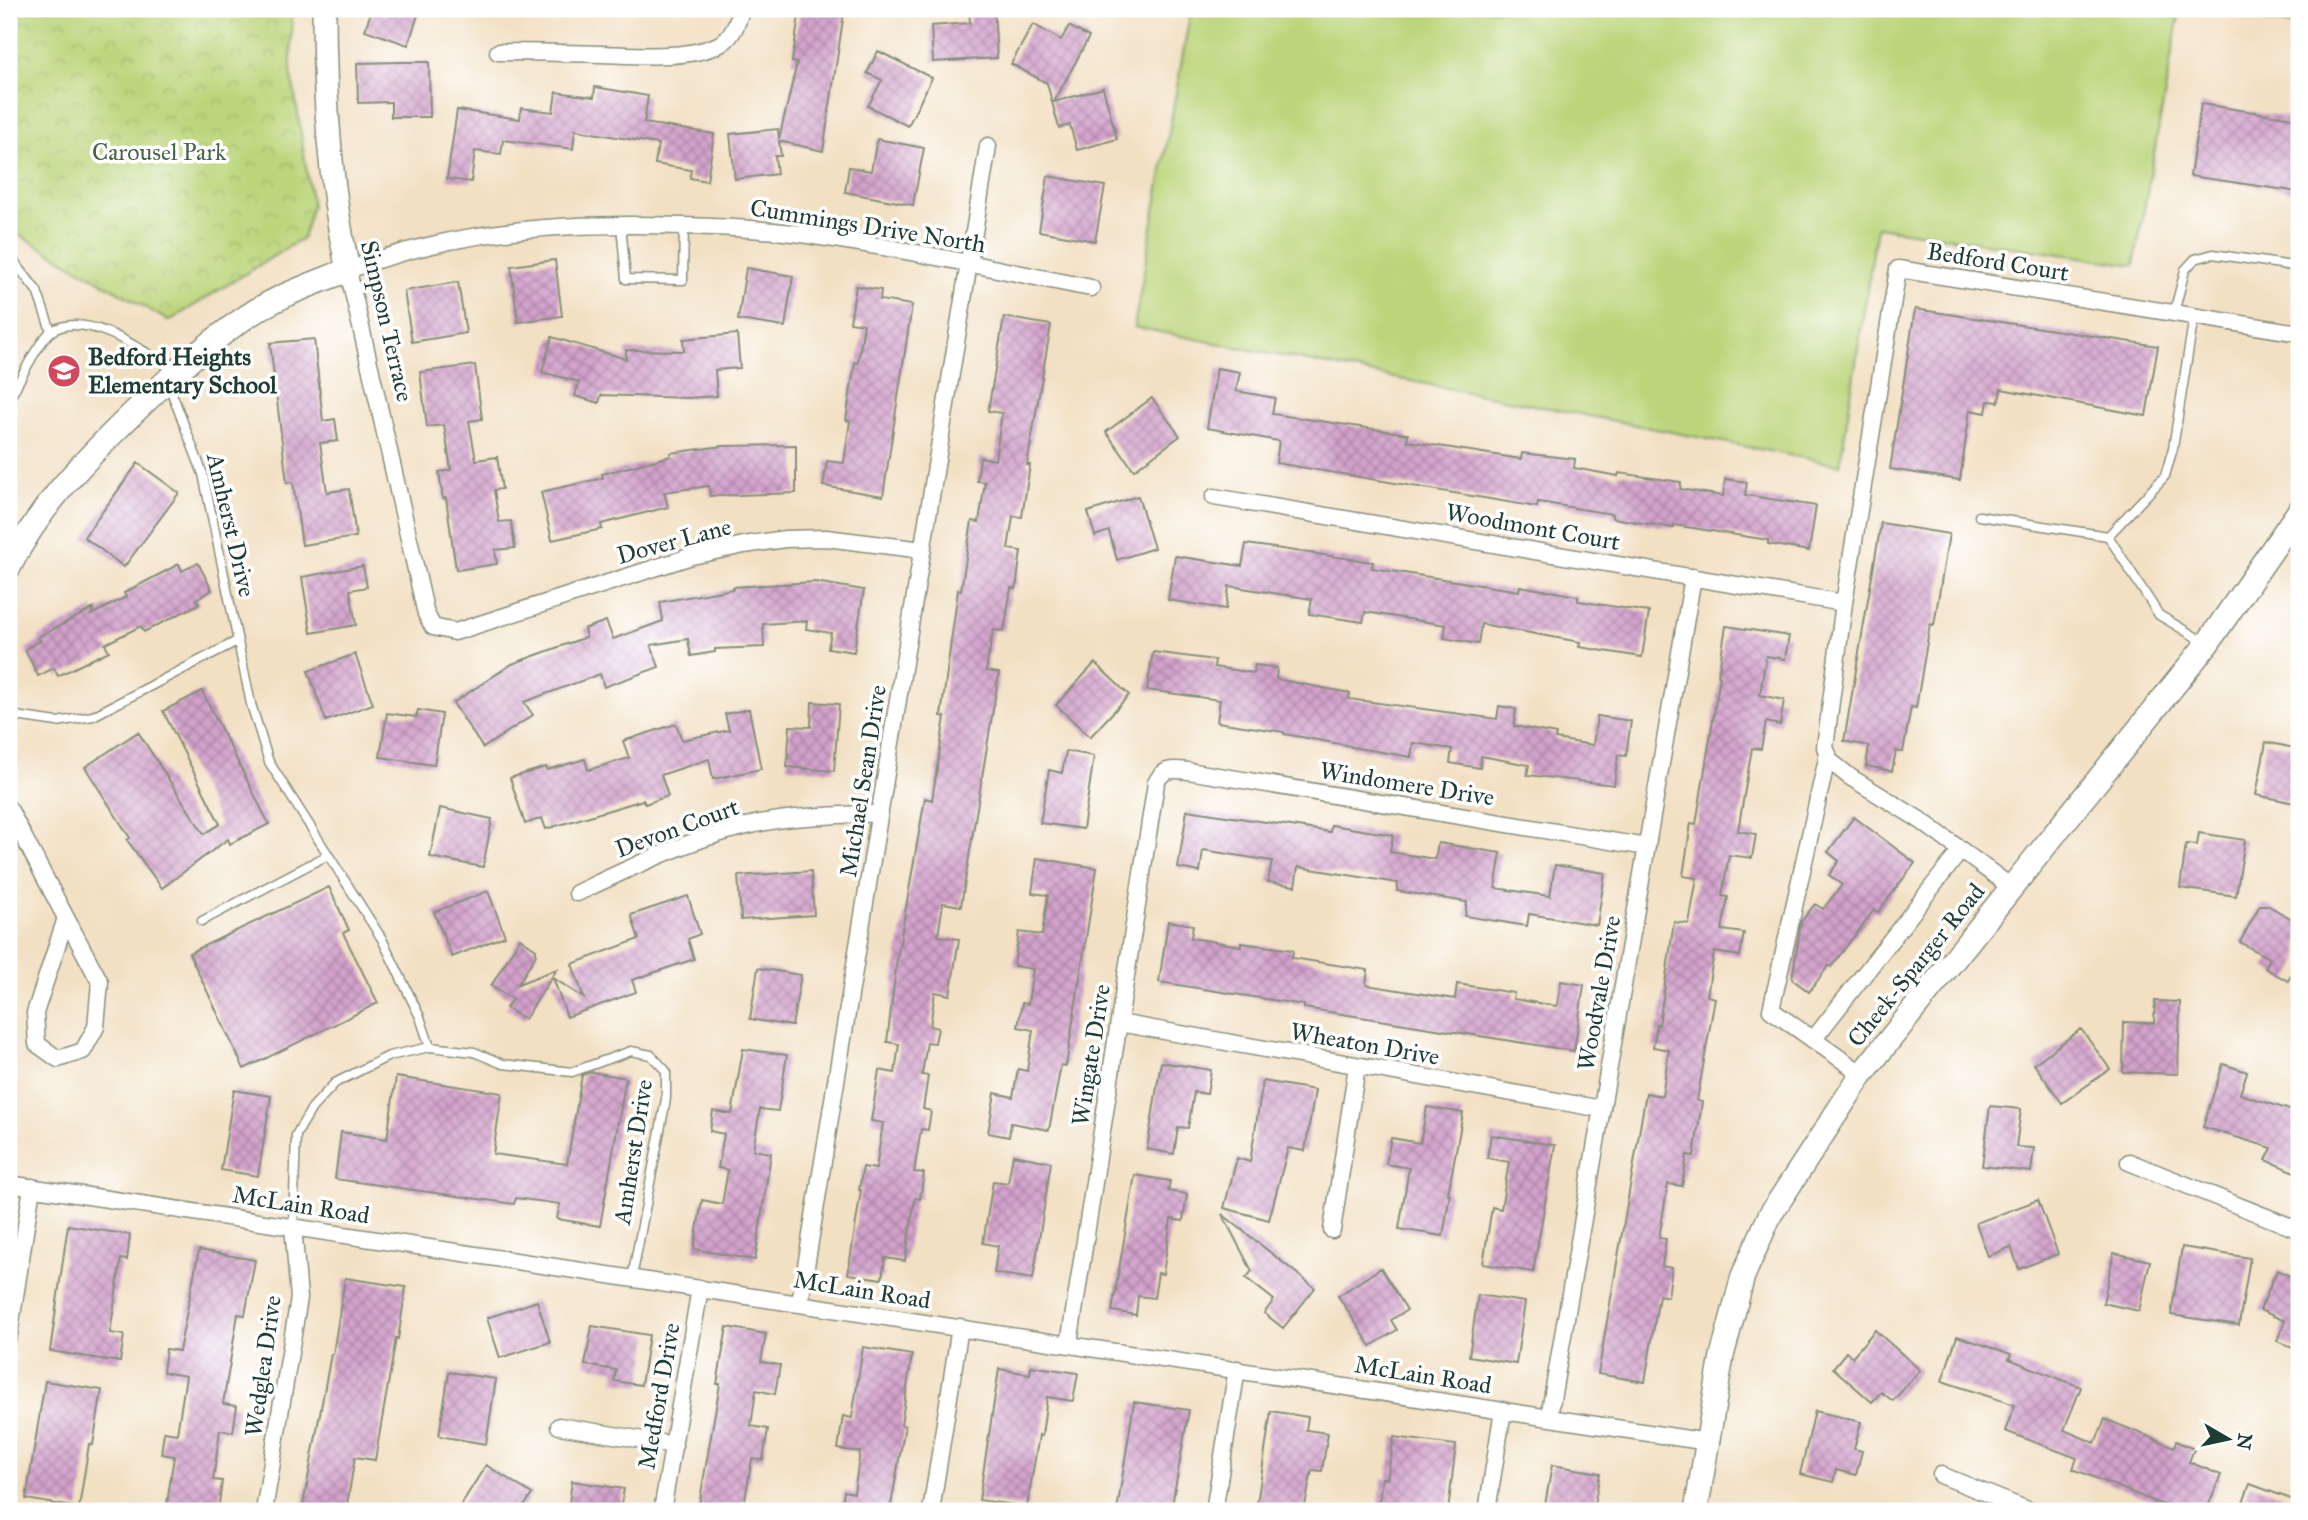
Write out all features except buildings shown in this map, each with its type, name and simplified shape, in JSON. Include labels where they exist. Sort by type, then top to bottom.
[{"type":"main road","name":"Simpson Terrace","points":[[324,9],[324,94],[341,242],[348,270]]},
{"type":"main road","points":[[9,567],[19,546],[49,501],[77,469],[171,375],[247,316],[289,293],[348,270]]},
{"type":"main road","name":"Cheek-Sparger Road","points":[[1696,1511],[1722,1356],[1743,1276],[1770,1215],[1862,1074],[2207,644],[2299,512]]},
{"type":"street","points":[[498,52],[652,55],[702,51],[730,37],[739,20],[741,9]]},
{"type":"street","name":"Michael Sean Drive","points":[[800,1303],[988,146]]},
{"type":"street","name":"Cummings Drive North","points":[[348,270],[396,252],[477,235],[544,227],[621,224],[746,228],[815,236],[1091,288]]},
{"type":"street","name":"Bedford Court","points":[[1844,603],[1898,269],[2299,334]]},
{"type":"street","name":"Simpson Terrace","points":[[348,270],[426,614],[433,627],[445,631]]},
{"type":"street","name":"Woodmont Court","points":[[1214,497],[1844,603]]},
{"type":"street","name":"Dover Lane","points":[[445,631],[455,632],[692,556],[744,545],[785,539],[826,538],[923,550]]},
{"type":"street","name":"Woodvale Drive","points":[[1549,1417],[1693,577]]},
{"type":"street","points":[[1844,603],[1825,747],[1830,761],[1850,777],[1920,820],[2011,887]]},
{"type":"street","points":[[1828,754],[1771,1010],[1862,1074]]},
{"type":"street","name":"Windomere Drive","points":[[1160,774],[1168,769],[1188,771],[1647,847]]},
{"type":"street","name":"Wingate Drive","points":[[1069,1344],[1156,783],[1160,774]]},
{"type":"street","points":[[9,808],[100,982],[96,1027],[83,1051],[58,1059],[37,1044],[35,1013],[66,918]]},
{"type":"street","name":"Devon Court","points":[[577,893],[640,863],[748,825],[786,819],[880,813]]},
{"type":"street","points":[[1813,1040],[1961,850]]},
{"type":"street","name":"Wheaton Drive","points":[[1119,1023],[1602,1110]]},
{"type":"street","points":[[1332,1230],[1357,1066]]},
{"type":"street","points":[[2129,1162],[2299,1230]]},
{"type":"street","name":"McLain Road","points":[[9,1184],[1708,1442]]},
{"type":"street","points":[[9,1335],[32,1187]]},
{"type":"street","name":"Wedglea Drive","points":[[264,1511],[299,1298],[293,1226]]},
{"type":"street","name":"Medford Drive","points":[[662,1511],[700,1288]]},
{"type":"street","points":[[931,1511],[960,1327]]},
{"type":"street","points":[[1214,1511],[1237,1369]]},
{"type":"street","points":[[1487,1511],[1503,1410]]},
{"type":"street","points":[[559,1426],[674,1445]]},
{"type":"street","points":[[1941,1475],[2030,1511]]},
{"type":"lane","points":[[621,224],[626,279],[683,280],[684,226]]},
{"type":"lane","points":[[2174,313],[2185,270],[2195,259],[2213,254],[2299,267]]},
{"type":"lane","points":[[9,255],[37,291],[51,331]]},
{"type":"lane","points":[[2108,536],[2165,476],[2173,448],[2194,316]]},
{"type":"lane","points":[[9,400],[43,341],[51,331],[64,327],[85,325],[130,342],[171,375]]},
{"type":"lane","name":"Amherst Drive","points":[[171,375],[203,474],[251,704],[269,762],[382,939],[420,1017],[430,1047]]},
{"type":"lane","points":[[1979,516],[2108,536],[2159,615],[2207,644]]},
{"type":"lane","points":[[9,715],[57,722],[93,716],[237,641]]},
{"type":"lane","points":[[202,921],[328,855]]},
{"type":"lane","name":"Amherst Drive","points":[[293,1226],[296,1135],[312,1108],[335,1083],[390,1056],[430,1047],[474,1052],[503,1064],[572,1073],[631,1051],[651,1055],[666,1071],[666,1098],[632,1278]]},
{"type":"green space","name":"Carousel Park","points":[[9,9],[292,9],[291,70],[312,205],[303,238],[169,321],[9,229]]},
{"type":"green space","points":[[1191,9],[2180,9],[2134,265],[1877,227],[1840,465],[1134,327]]},
{"type":"green space","points":[[2191,9],[2299,9],[2299,26]]},
{"type":"place","name":"Bedford Heights Elementary School","points":[[64,371]]}]
